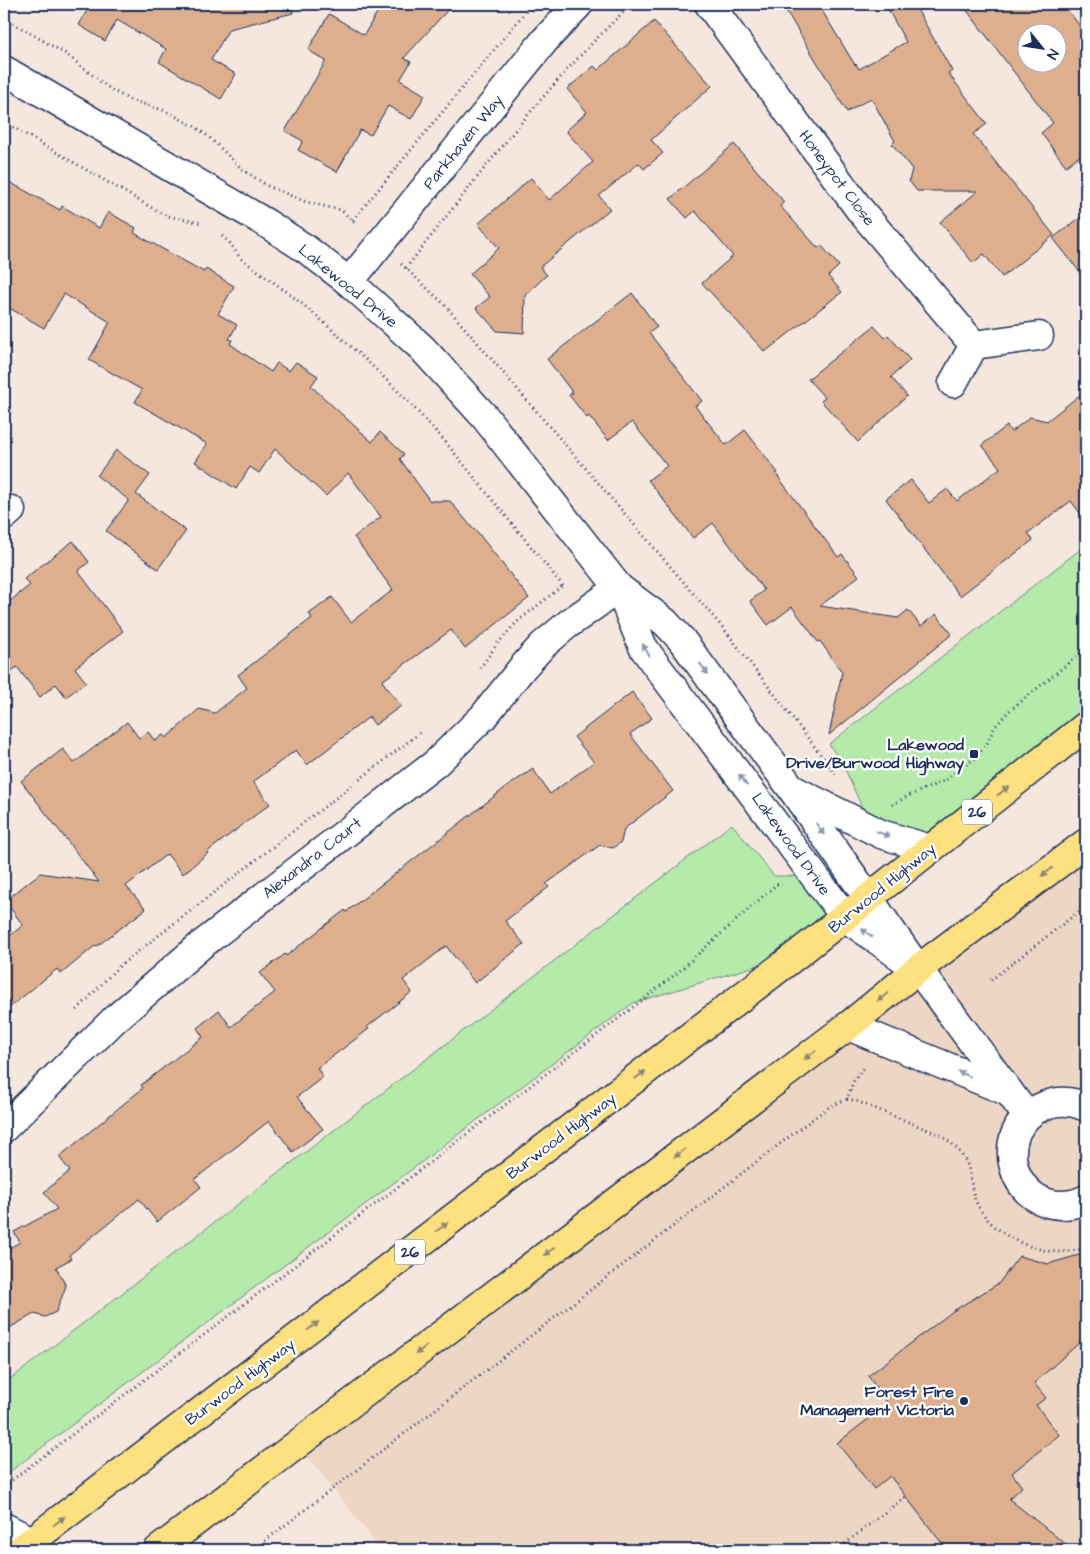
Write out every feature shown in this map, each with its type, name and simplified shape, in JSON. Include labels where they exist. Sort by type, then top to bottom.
[{"type":"highway","name":"Burwood Highway","points":[[26,1545],[845,917],[1086,726]]},
{"type":"highway","points":[[158,1550],[848,1026],[918,969],[1086,843]]},
{"type":"street","name":"Parkhaven Way","points":[[349,282],[545,40],[579,4]]},
{"type":"street","name":"Honeypot Close","points":[[709,4],[860,210],[974,345]]},
{"type":"street","name":"Lakewood Drive","points":[[4,70],[246,210],[287,236],[349,282],[422,348],[484,416],[619,588],[665,622],[681,639],[792,789],[918,969]]},
{"type":"street","points":[[953,383],[974,345],[1039,336]]},
{"type":"street","name":"Lakewood Drive","points":[[619,588],[643,647],[652,661],[737,771],[845,917],[918,969]]},
{"type":"street","name":"Alexandra Court","points":[[4,1128],[114,1020],[200,946],[436,763],[483,717],[543,645],[568,624],[619,588]]},
{"type":"street","name":"Lakewood Drive","points":[[792,789],[881,834],[930,849]]},
{"type":"street","points":[[918,969],[1027,1116]]},
{"type":"street","points":[[848,1026],[1009,1092]]},
{"type":"street","points":[[1086,1107],[1068,1101],[1052,1102],[1036,1108],[1027,1116],[1016,1131],[1012,1145],[1012,1160],[1016,1176],[1026,1189],[1039,1199],[1055,1204],[1071,1204],[1086,1199]]},
{"type":"street","name":"Burwood Highway","points":[[4,1527],[26,1545]]},
{"type":"path","points":[[353,220],[532,4]]},
{"type":"path","points":[[406,268],[532,110],[592,42],[632,4]]},
{"type":"path","points":[[4,18],[66,54],[118,94],[166,112],[197,128],[243,170],[268,186],[306,202],[341,210],[358,226]]},
{"type":"path","points":[[4,122],[159,212],[168,216],[207,225]]},
{"type":"path","points":[[219,232],[231,244],[240,258],[312,312],[367,361],[409,403],[461,460],[568,593]]},
{"type":"path","points":[[400,263],[444,304],[724,629],[843,781]]},
{"type":"path","points":[[478,670],[498,643],[517,622],[562,586]]},
{"type":"path","points":[[887,809],[896,802],[944,781],[975,758],[988,742],[994,728],[1005,714],[1086,649]]},
{"type":"path","points":[[72,1015],[118,968],[140,950],[425,728]]},
{"type":"path","points":[[4,1486],[636,1005],[677,973],[777,884],[784,886]]},
{"type":"path","points":[[991,980],[1086,906]]},
{"type":"path","points":[[847,1099],[854,1080],[871,1061]]},
{"type":"path","points":[[253,1550],[811,1120],[829,1107],[847,1099],[936,1133],[954,1146],[960,1152],[969,1169],[973,1194],[982,1213],[998,1229],[1016,1241],[1027,1246],[1049,1251],[1086,1249]]},
{"type":"path","points":[[837,1550],[906,1496]]},
{"type":"path","points":[[1059,1549],[1086,1546]]},
{"type":"shaded area","points":[[1086,843],[1086,1550],[381,1550],[298,1444]]},
{"type":"green space","points":[[1086,545],[1086,726],[930,849],[871,828],[845,769],[829,744]]},
{"type":"green space","points":[[732,824],[774,876],[814,876],[845,917],[799,953],[633,1003],[4,1476],[4,1384]]},
{"type":"building","points":[[88,4],[291,4],[293,13],[229,29],[211,60],[236,74],[221,99],[159,62],[166,49],[117,20],[105,41],[79,25],[90,5]]},
{"type":"building","points":[[382,4],[453,4],[404,58],[411,62],[400,80],[425,95],[411,119],[388,106],[371,135],[360,130],[337,172],[298,150],[303,141],[285,131],[326,61],[308,50],[329,14],[364,35]]},
{"type":"building","points":[[782,4],[818,4],[859,69],[906,42],[885,4],[914,4],[952,71],[948,73],[987,124],[973,134],[1054,235],[1002,277],[984,254],[973,263],[940,222],[978,191],[917,191],[909,181],[912,169],[892,144],[895,141],[871,98],[847,112]]},
{"type":"building","points":[[962,4],[1063,4],[1086,34],[1086,151],[1066,166],[1041,133],[1053,123]]},
{"type":"building","points":[[654,21],[712,86],[651,140],[663,153],[644,169],[639,163],[599,196],[610,209],[540,267],[547,275],[525,295],[524,333],[497,331],[476,308],[490,297],[470,274],[499,248],[478,224],[531,178],[549,200],[593,162],[566,131],[587,112],[567,89],[594,66],[598,70]]},
{"type":"building","points":[[734,144],[784,202],[780,206],[818,248],[821,245],[839,266],[828,276],[842,292],[765,352],[702,283],[733,256],[695,211],[687,218],[670,199]]},
{"type":"building","points":[[4,179],[60,210],[62,206],[99,228],[108,212],[136,228],[134,233],[204,272],[206,269],[234,286],[218,314],[237,325],[229,339],[232,340],[230,344],[271,372],[277,363],[289,371],[296,362],[318,376],[311,386],[372,442],[380,432],[404,454],[400,459],[430,501],[450,501],[475,529],[529,598],[465,649],[451,630],[382,681],[401,706],[375,725],[369,717],[307,765],[296,750],[253,782],[270,804],[207,852],[183,874],[167,854],[126,886],[146,909],[96,945],[61,974],[57,969],[4,1012],[4,941],[23,925],[5,901],[40,873],[99,882],[21,781],[63,749],[74,763],[127,722],[139,738],[148,732],[155,741],[163,735],[166,738],[199,709],[215,713],[247,688],[238,675],[312,618],[309,614],[332,597],[351,622],[393,590],[354,537],[381,517],[348,473],[326,496],[275,449],[259,473],[250,467],[236,489],[195,462],[207,444],[135,402],[142,390],[89,360],[110,322],[64,294],[44,328],[4,305]]},
{"type":"building","points":[[1086,213],[1086,280],[1053,238]]},
{"type":"building","points":[[632,293],[657,327],[649,333],[702,401],[695,406],[726,445],[745,430],[838,557],[842,554],[859,576],[820,606],[898,618],[908,610],[921,626],[936,614],[952,634],[829,735],[842,672],[820,641],[818,642],[792,607],[768,625],[750,601],[764,590],[713,523],[693,538],[648,480],[667,466],[632,422],[608,440],[569,395],[573,393],[547,359]]},
{"type":"building","points":[[874,326],[885,338],[888,335],[910,360],[891,377],[907,396],[858,442],[821,401],[825,398],[808,379]]},
{"type":"building","points":[[1086,390],[1086,521],[1071,501],[1028,533],[1033,540],[960,596],[886,499],[911,480],[929,503],[947,489],[957,501],[1000,468],[982,445],[1007,426],[1011,432],[1030,417],[1047,421]]},
{"type":"building","points":[[116,450],[150,475],[136,494],[186,531],[158,569],[106,531],[129,500],[97,476]]},
{"type":"building","points":[[73,541],[89,562],[78,571],[123,631],[75,668],[86,682],[66,697],[56,684],[40,697],[17,667],[4,677],[4,606],[30,585],[24,579]]},
{"type":"building","points":[[632,692],[652,718],[630,734],[673,791],[624,829],[621,842],[613,848],[600,845],[546,884],[549,887],[505,921],[524,944],[475,983],[446,946],[403,980],[412,992],[367,1027],[369,1029],[317,1068],[323,1077],[297,1097],[323,1129],[293,1152],[269,1121],[195,1179],[201,1187],[157,1222],[139,1199],[69,1255],[71,1259],[56,1267],[66,1286],[56,1312],[45,1317],[34,1314],[4,1331],[4,1251],[20,1242],[14,1232],[57,1209],[44,1192],[70,1171],[59,1157],[143,1088],[141,1085],[203,1037],[197,1028],[219,1010],[231,1027],[275,992],[260,973],[285,954],[286,956],[345,910],[346,912],[505,788],[533,769],[550,794],[594,762],[574,737]]},
{"type":"building","name":"Forest Fire Management Victoria","points":[[1086,1253],[1086,1335],[1034,1383],[1046,1398],[1036,1405],[1059,1435],[1012,1473],[1022,1487],[1009,1499],[1073,1550],[947,1550],[890,1476],[874,1489],[837,1443],[888,1404],[868,1376],[953,1311],[999,1283],[1019,1256],[1048,1264]]},
{"type":"place","name":"Lakewood Drive/Burwood Highway","points":[[974,754]]},
{"type":"place","name":"Forest Fire Management Victoria","points":[[964,1401]]}]
